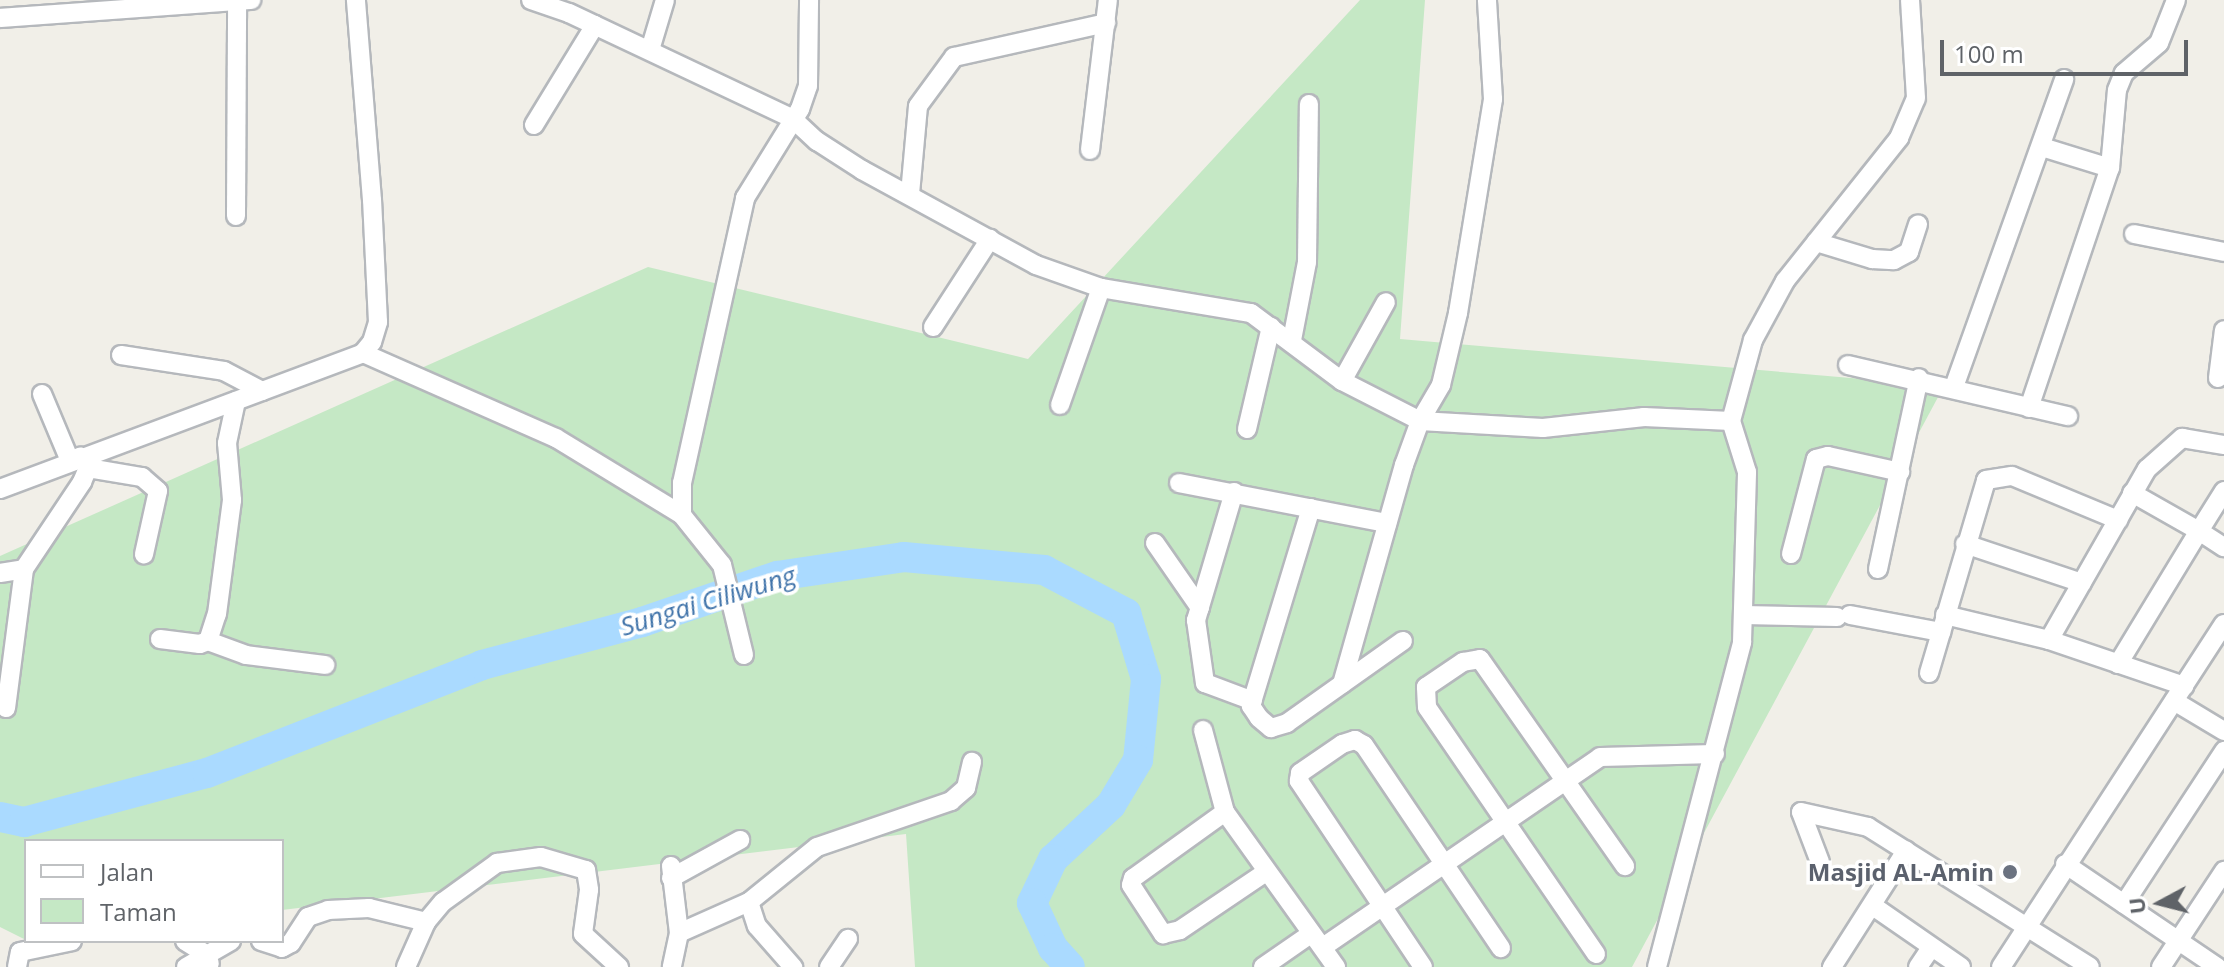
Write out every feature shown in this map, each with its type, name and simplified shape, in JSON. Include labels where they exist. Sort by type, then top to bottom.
[{"type":"street","points":[[0,489],[80,462],[363,353],[378,322],[356,0]]},
{"type":"street","points":[[531,0],[595,25],[793,119],[817,141],[1036,265],[1101,288],[1251,313],[1292,340],[1342,381],[1420,421],[1543,428],[1644,417],[1731,421]]},
{"type":"street","points":[[650,50],[665,0]]},
{"type":"street","points":[[682,515],[682,483],[745,198],[793,119],[808,86],[809,0]]},
{"type":"street","points":[[1090,150],[1108,0]]},
{"type":"street","points":[[1342,684],[1387,523],[1420,421],[1441,385],[1490,133],[1487,0]]},
{"type":"street","points":[[1657,967],[1737,666],[1744,615],[1747,472],[1731,421],[1753,340],[1785,281],[1899,138],[1916,98],[1910,0]]},
{"type":"street","points":[[2029,408],[2110,168],[2117,90],[2124,73],[2159,43],[2176,0]]},
{"type":"street","points":[[0,18],[237,1],[236,216]]},
{"type":"street","points":[[910,194],[918,106],[954,57],[1106,23]]},
{"type":"street","points":[[534,125],[595,25]]},
{"type":"street","points":[[1954,387],[2064,79]]},
{"type":"street","points":[[1292,340],[1307,262],[1309,104]]},
{"type":"street","points":[[2042,147],[2110,168]]},
{"type":"street","points":[[1816,242],[1872,259],[1894,260],[1909,252],[1918,224]]},
{"type":"street","points":[[2134,234],[2224,252]]},
{"type":"street","points":[[933,327],[990,239]]},
{"type":"street","points":[[1060,405],[1101,288]]},
{"type":"street","points":[[1342,381],[1386,302]]},
{"type":"street","points":[[1247,429],[1271,327]]},
{"type":"street","points":[[2218,378],[2224,330]]},
{"type":"street","points":[[363,353],[556,438],[682,515],[722,565],[744,655]]},
{"type":"street","points":[[121,355],[224,371],[262,391]]},
{"type":"street","points":[[1848,365],[1919,378],[2068,416]]},
{"type":"street","points":[[1878,569],[1919,378]]},
{"type":"street","points":[[42,394],[80,462],[142,477],[158,491],[144,554]]},
{"type":"street","points":[[208,641],[230,531],[227,443],[236,401]]},
{"type":"street","points":[[2049,640],[2132,493],[2170,444],[2196,438],[2224,445]]},
{"type":"street","points":[[1791,554],[1816,459],[1828,456],[1900,472]]},
{"type":"street","points":[[6,708],[24,569],[80,462]]},
{"type":"street","points":[[1929,673],[1979,493],[1986,480],[1996,476],[2012,476],[2118,520]]},
{"type":"street","points":[[1179,483],[1387,523]]},
{"type":"street","points":[[2118,664],[2224,491]]},
{"type":"street","points":[[1234,492],[1196,620],[1205,683],[1253,701]]},
{"type":"street","points":[[2132,493],[2224,547]]},
{"type":"street","points":[[1311,508],[1253,701],[1259,718],[1275,728],[1403,641]]},
{"type":"street","points":[[1155,543],[1200,608]]},
{"type":"street","points":[[1965,544],[2082,583]]},
{"type":"street","points":[[0,573],[24,569]]},
{"type":"street","points":[[1744,615],[1844,616],[1943,624],[2049,640],[2118,664],[2179,694],[2224,731]]},
{"type":"street","points":[[2001,967],[2025,925],[2224,624]]},
{"type":"street","points":[[160,639],[200,644],[208,641],[246,655],[325,665]]},
{"type":"street","points":[[1596,954],[1427,707],[1426,687],[1463,662],[1480,659],[1625,866]]},
{"type":"street","points":[[1203,730],[1225,812],[1336,967]]},
{"type":"street","points":[[1423,967],[1304,793],[1300,773],[1342,744],[1355,740],[1364,745],[1501,948]]},
{"type":"street","points":[[2124,904],[2224,751]]},
{"type":"street","points":[[1263,967],[1383,906],[1600,757],[1715,754]]},
{"type":"street","points":[[679,933],[749,902],[817,847],[951,801],[966,788],[972,762]]},
{"type":"street","points":[[1225,812],[1133,878],[1131,885],[1163,934],[1180,930],[1266,872]]},
{"type":"street","points":[[1820,862],[1801,812],[1868,827],[2090,967]]},
{"type":"street","points":[[672,967],[679,933],[671,872],[740,840]]},
{"type":"street","points":[[1832,967],[1906,851]]},
{"type":"street","points":[[406,967],[426,922],[443,902],[497,863],[526,857],[566,861],[589,877],[583,934],[619,967]]},
{"type":"street","points":[[2065,864],[2217,967]]},
{"type":"street","points":[[2161,967],[2224,871]]},
{"type":"street","points":[[749,902],[757,926],[793,967]]},
{"type":"street","points":[[1873,906],[1930,949],[1961,967]]},
{"type":"street","points":[[263,943],[282,958],[308,917],[328,910],[369,908],[426,922]]},
{"type":"street","points":[[829,967],[848,939]]},
{"type":"street","points":[[17,967],[20,952],[63,943]]},
{"type":"street","points":[[187,943],[209,961]]},
{"type":"street","points":[[186,967],[209,961],[229,943]]},
{"type":"street","points":[[1918,967],[1930,949]]},
{"type":"green space","points":[[1360,0],[1425,0],[1400,339],[1944,386],[1632,967],[915,967],[906,834],[284,910],[284,839],[24,839],[24,939],[0,927],[0,556],[648,267],[1028,359]]},
{"type":"waterway","name":"Sungai Ciliwung","points":[[0,817],[24,822],[207,773],[482,665],[642,622],[777,576],[904,557],[1044,570],[1126,613],[1146,679],[1138,760],[1111,805],[1053,859],[1032,903],[1053,948],[1070,967]]},
{"type":"place","name":"Masjid AL-Amin","points":[[2010,872]]}]
